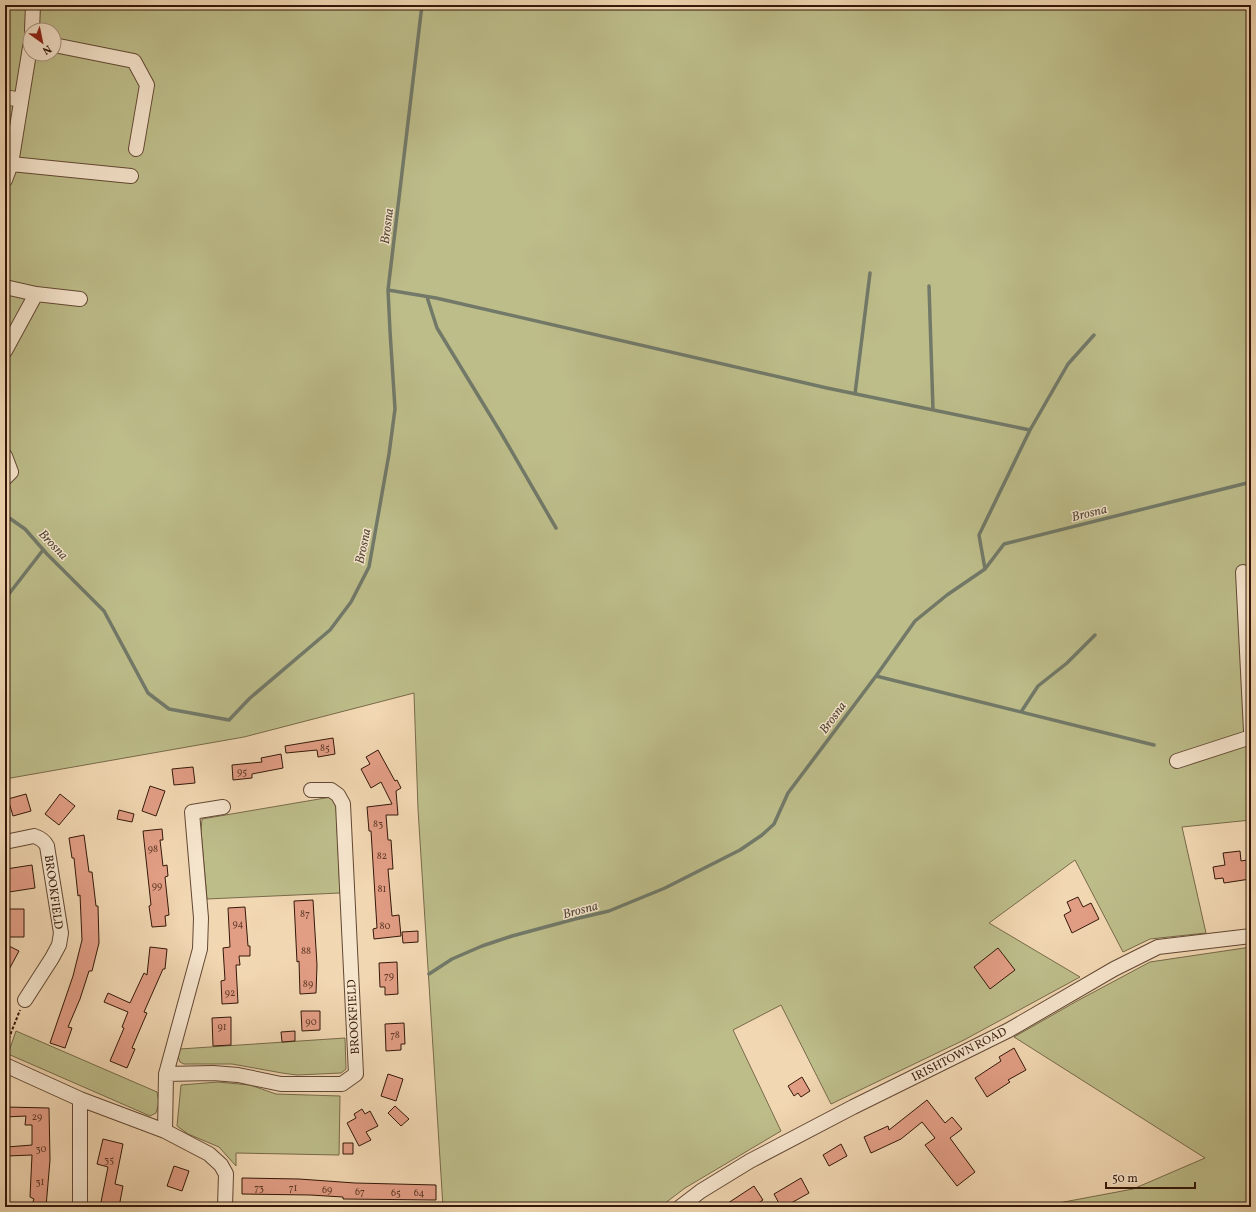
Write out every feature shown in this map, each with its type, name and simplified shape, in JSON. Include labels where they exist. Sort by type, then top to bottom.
[{"type":"street","points":[[32,22],[33,5]]},
{"type":"street","points":[[62,47],[134,61],[147,85],[136,149]]},
{"type":"street","points":[[5,180],[11,164],[27,62]]},
{"type":"street","points":[[5,97],[21,100]]},
{"type":"street","points":[[11,164],[131,176]]},
{"type":"street","points":[[5,287],[36,294],[80,299]]},
{"type":"street","points":[[5,351],[36,294]]},
{"type":"street","points":[[5,456],[11,472],[5,478]]},
{"type":"street","points":[[1243,572],[1251,731]]},
{"type":"street","points":[[1177,761],[1251,737]]},
{"type":"street","name":"BROOKFIELD","points":[[166,1074],[213,1073],[238,1075],[281,1084],[342,1084],[356,1074],[343,804],[338,795],[331,790],[311,790]]},
{"type":"street","points":[[165,1131],[166,1074],[200,949],[201,918],[192,812],[223,807]]},
{"type":"street","name":"BROOKFIELD","points":[[5,842],[34,836],[45,842],[47,846],[61,933],[59,945],[25,1000]]},
{"type":"street","name":"IRISHTOWN ROAD","points":[[680,1207],[701,1191],[750,1161],[853,1107],[1009,1030],[1114,969],[1158,947],[1251,936]]},
{"type":"street","points":[[5,1065],[80,1099],[165,1131],[209,1154],[221,1165],[226,1174],[225,1207]]},
{"type":"street","points":[[80,1099],[80,1207]]},
{"type":"path","points":[[5,1048],[25,1000]]},
{"type":"green space","points":[[5,5],[1251,5],[1251,820],[1182,827],[1206,933],[1150,939],[1123,952],[1075,860],[989,923],[1080,977],[964,1040],[831,1104],[781,1005],[733,1030],[781,1131],[685,1188],[660,1207],[443,1207],[418,809],[414,693],[244,737],[5,779]]},
{"type":"green space","points":[[331,797],[336,803],[340,893],[207,899],[201,831],[202,819]]},
{"type":"green space","points":[[1251,947],[1251,1207],[1037,1207],[1133,1189],[1205,1158],[1014,1037],[1150,962]]},
{"type":"green space","points":[[16,1031],[157,1092],[159,1103],[156,1113],[150,1116],[8,1054]]},
{"type":"green space","points":[[345,1038],[346,1069],[341,1073],[297,1075],[232,1064],[184,1064],[180,1062],[178,1056],[180,1049]]},
{"type":"green space","points":[[218,1082],[250,1085],[276,1094],[340,1096],[339,1155],[236,1153],[236,1166],[219,1147],[188,1134],[177,1126],[181,1085]]},
{"type":"building","points":[[333,738],[335,754],[318,757],[317,750],[286,753],[285,746]]},
{"type":"building","points":[[378,750],[395,781],[397,780],[401,788],[396,791],[398,815],[386,815],[388,840],[391,840],[393,869],[388,869],[392,916],[399,915],[401,936],[374,939],[373,929],[377,928],[371,831],[369,831],[367,807],[392,804],[381,782],[371,788],[361,769],[370,764],[366,757]]},
{"type":"building","points":[[281,754],[283,768],[252,774],[252,778],[233,780],[232,765],[262,762],[261,758]]},
{"type":"building","points":[[193,767],[195,783],[174,785],[172,769]]},
{"type":"building","points":[[150,786],[165,791],[156,816],[142,811]]},
{"type":"building","points":[[26,794],[31,811],[13,816],[8,799]]},
{"type":"building","points":[[60,794],[75,806],[59,825],[45,814]]},
{"type":"building","points":[[119,810],[134,814],[132,822],[117,819]]},
{"type":"building","points":[[162,829],[163,840],[160,840],[163,866],[167,865],[168,876],[165,877],[169,915],[165,916],[166,926],[152,927],[143,831]]},
{"type":"building","points":[[84,835],[89,872],[92,872],[96,906],[98,906],[99,943],[92,971],[89,971],[80,999],[68,1027],[72,1028],[65,1048],[50,1043],[73,976],[82,940],[80,895],[78,896],[74,858],[72,858],[69,838]]},
{"type":"building","points":[[1240,851],[1241,861],[1247,860],[1250,879],[1224,883],[1223,878],[1215,879],[1213,867],[1225,865],[1223,853]]},
{"type":"building","points":[[32,865],[35,888],[9,892],[6,869]]},
{"type":"building","points":[[1078,897],[1083,907],[1091,903],[1099,919],[1072,933],[1064,915],[1071,911],[1067,902]]},
{"type":"building","points":[[313,900],[317,965],[316,993],[300,994],[294,901]]},
{"type":"building","points":[[245,907],[250,956],[239,956],[240,965],[236,965],[238,1003],[222,1004],[221,981],[225,980],[223,948],[230,947],[228,908]]},
{"type":"building","points":[[8,909],[24,909],[24,937],[8,937]]},
{"type":"building","points":[[418,931],[418,942],[403,943],[402,932]]},
{"type":"building","points":[[5,944],[19,951],[5,977]]},
{"type":"building","points":[[150,947],[167,949],[165,969],[163,969],[144,1012],[147,1013],[132,1048],[135,1049],[127,1068],[110,1061],[124,1028],[122,1027],[128,1012],[104,1002],[108,993],[130,1003],[144,973],[147,975]]},
{"type":"building","points":[[998,948],[1015,970],[990,989],[974,967]]},
{"type":"building","points":[[397,962],[398,994],[385,995],[385,987],[380,987],[379,963]]},
{"type":"building","points":[[301,1011],[320,1011],[320,1030],[302,1031]]},
{"type":"building","points":[[231,1017],[231,1045],[213,1046],[212,1018]]},
{"type":"building","points":[[404,1023],[405,1044],[401,1044],[401,1050],[386,1051],[385,1024]]},
{"type":"building","points":[[295,1031],[295,1041],[282,1042],[281,1032]]},
{"type":"building","points":[[1014,1048],[1026,1070],[1008,1080],[1010,1082],[987,1097],[975,1078],[1001,1061],[999,1057]]},
{"type":"building","points":[[388,1074],[403,1079],[396,1101],[381,1096]]},
{"type":"building","points":[[802,1077],[810,1091],[801,1097],[798,1093],[794,1096],[788,1086]]},
{"type":"building","points":[[927,1100],[945,1123],[952,1117],[962,1129],[950,1138],[975,1172],[957,1186],[925,1145],[935,1138],[922,1122],[901,1139],[871,1153],[864,1137],[888,1126],[889,1130]]},
{"type":"building","points":[[395,1106],[409,1119],[401,1126],[388,1113]]},
{"type":"building","points":[[5,1107],[49,1108],[50,1160],[46,1207],[31,1207],[34,1199],[30,1197],[32,1155],[7,1156],[7,1147],[32,1145],[32,1125],[25,1125],[26,1116],[5,1117]]},
{"type":"building","points":[[362,1109],[365,1114],[370,1111],[378,1126],[366,1132],[371,1140],[359,1146],[347,1123],[356,1118],[354,1114]]},
{"type":"building","points":[[103,1139],[123,1144],[115,1184],[123,1186],[119,1207],[100,1207],[108,1167],[97,1164]]},
{"type":"building","points":[[343,1143],[353,1143],[353,1154],[343,1154]]},
{"type":"building","points":[[841,1144],[847,1156],[829,1166],[823,1155]]},
{"type":"building","points":[[174,1166],[189,1171],[182,1191],[167,1186]]},
{"type":"building","points":[[242,1178],[436,1185],[436,1200],[343,1199],[343,1197],[310,1195],[242,1194]]},
{"type":"building","points":[[801,1178],[809,1193],[784,1207],[781,1207],[774,1194]]},
{"type":"building","points":[[754,1186],[763,1200],[752,1207],[722,1207]]},
{"type":"waterway","name":"Brosna","points":[[5,515],[25,529],[47,554],[104,611],[148,693],[169,709],[229,720],[250,698],[330,630],[351,602],[369,567],[389,454],[395,409],[388,290],[422,5]]},
{"type":"waterway","points":[[855,394],[870,273]]},
{"type":"waterway","points":[[929,286],[933,410]]},
{"type":"waterway","points":[[388,290],[436,298],[827,388],[1030,430]]},
{"type":"waterway","points":[[427,297],[437,328],[501,433],[556,528]]},
{"type":"waterway","points":[[985,569],[979,535],[1030,430],[1068,364],[1094,335]]},
{"type":"waterway","name":"Brosna","points":[[429,974],[452,959],[482,946],[512,936],[609,911],[665,888],[740,850],[762,835],[774,824],[788,793],[876,676],[915,621],[947,595],[985,569],[1004,544],[1251,482]]},
{"type":"waterway","points":[[5,599],[43,550]]},
{"type":"waterway","points":[[1021,712],[1038,686],[1067,663],[1095,635]]},
{"type":"waterway","points":[[876,676],[1154,745]]}]
